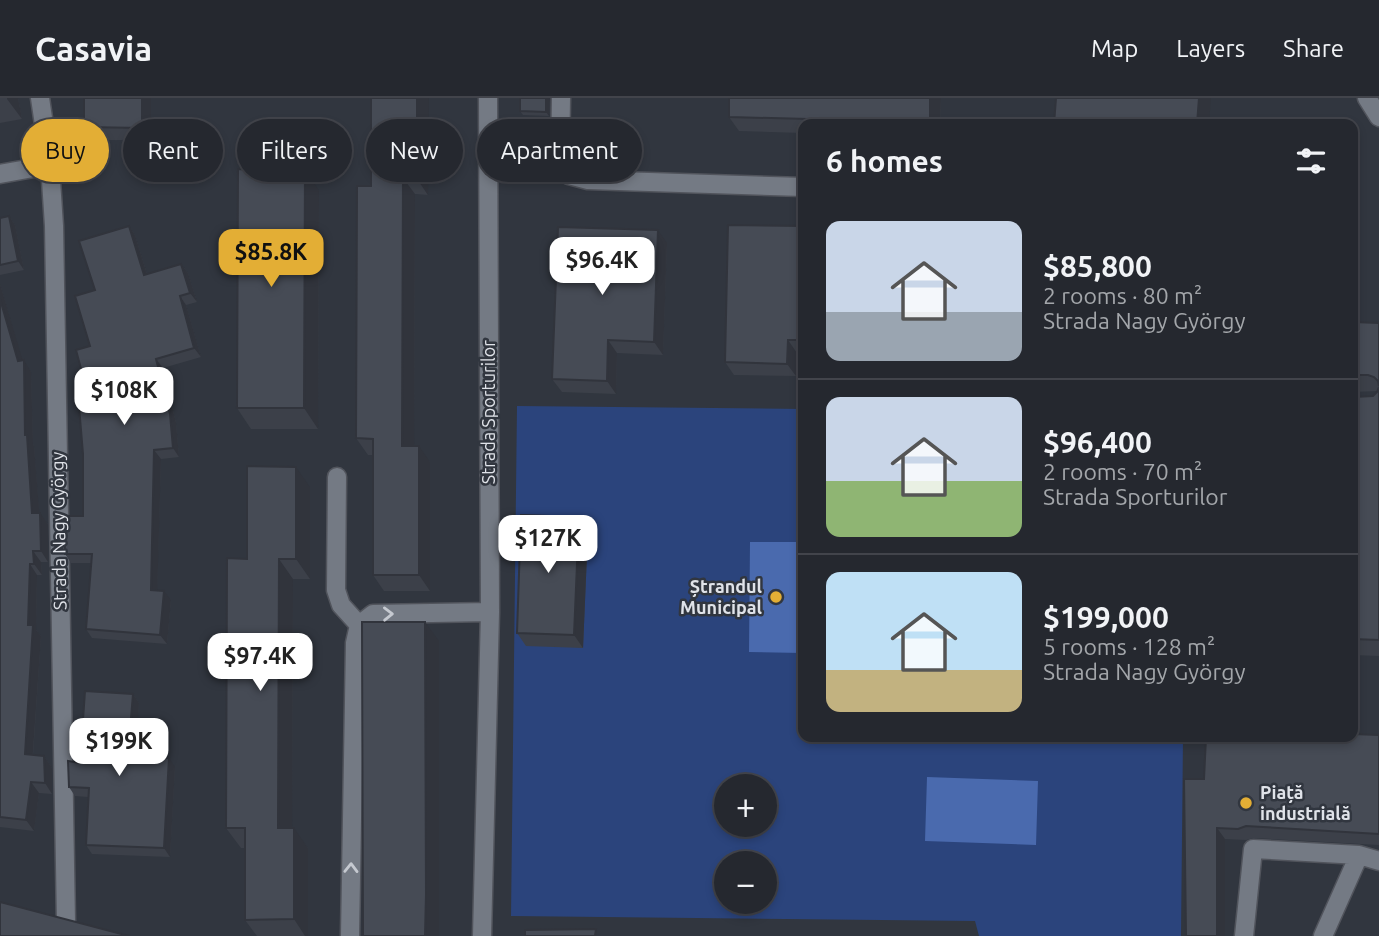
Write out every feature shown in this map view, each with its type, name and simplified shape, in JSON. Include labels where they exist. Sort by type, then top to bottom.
[{"type":"street","name":"Strada Nagy György","points":[[40,98],[43,119]]},
{"type":"street","name":"Strada Sporturilor","points":[[482,936],[490,612],[488,98]]},
{"type":"street","points":[[561,98],[559,159],[569,175],[588,180],[798,187]]},
{"type":"street","points":[[1367,98],[1379,117]]},
{"type":"street","points":[[0,174],[21,170]]},
{"type":"street","name":"Strada Nagy György","points":[[51,182],[66,922]]},
{"type":"street","points":[[337,477],[336,590],[341,605],[359,625]]},
{"type":"street","points":[[350,936],[355,643],[359,625],[373,614],[490,612]]},
{"type":"street","points":[[1244,936],[1252,849],[1359,855],[1379,860]]},
{"type":"street","points":[[1323,936],[1359,855]]},
{"type":"shaded area","points":[[517,406],[798,409],[798,742],[1183,742],[1181,936],[979,936],[975,921],[511,916]]},
{"type":"shaded area","name":"Ștrandul Municipal","points":[[750,542],[798,542],[798,653],[749,652]]},
{"type":"shaded area","points":[[927,777],[1038,781],[1036,845],[925,841]]},
{"type":"building","points":[[84,98],[142,98],[142,119],[123,119],[123,128],[109,127],[109,119],[84,119]]},
{"type":"building","points":[[371,98],[417,98],[417,119],[371,119]]},
{"type":"building","points":[[520,98],[546,98],[546,112],[520,111]]},
{"type":"building","points":[[729,98],[930,98],[930,119],[729,117]]},
{"type":"building","points":[[1056,98],[1199,98],[1197,119],[1054,119]]},
{"type":"building","points":[[238,182],[305,182],[304,408],[237,408]]},
{"type":"building","points":[[371,182],[403,182],[402,446],[419,446],[419,575],[373,575],[373,439],[356,438],[357,186],[371,186]]},
{"type":"building","points":[[9,216],[18,261],[0,265],[0,218]]},
{"type":"building","points":[[728,225],[798,226],[798,340],[788,340],[787,364],[725,362]]},
{"type":"building","points":[[129,226],[144,275],[181,264],[190,293],[180,296],[194,348],[156,359],[170,414],[173,448],[154,450],[151,590],[164,591],[160,635],[86,629],[92,554],[65,554],[64,516],[83,516],[83,454],[78,394],[87,391],[76,350],[90,346],[75,296],[95,290],[79,241]]},
{"type":"building","points":[[558,227],[658,230],[654,342],[608,340],[607,381],[552,379]]},
{"type":"building","points":[[0,299],[18,361],[24,360],[25,435],[32,513],[40,513],[41,551],[33,551],[34,564],[30,564],[28,625],[33,625],[25,754],[44,756],[45,783],[31,782],[26,820],[0,817]]},
{"type":"building","points":[[1358,322],[1379,323],[1379,386],[1374,377],[1358,375]]},
{"type":"building","points":[[1379,387],[1379,640],[1358,639],[1358,397],[1373,396]]},
{"type":"building","points":[[247,466],[296,467],[296,559],[279,559],[278,828],[294,828],[294,919],[245,920],[245,828],[226,828],[227,558],[247,559]]},
{"type":"building","points":[[521,515],[579,517],[574,635],[517,633]]},
{"type":"building","points":[[362,622],[425,622],[425,936],[363,936]]},
{"type":"building","points":[[85,691],[133,694],[128,755],[169,758],[164,848],[86,845],[89,788],[69,787],[68,761],[80,763]]},
{"type":"building","points":[[1358,734],[1379,735],[1379,834],[1246,826],[1238,829],[1217,828],[1217,936],[1186,936],[1184,779],[1204,779],[1206,742],[1358,742]]},
{"type":"building","points":[[0,902],[129,936],[0,936]]},
{"type":"building","points":[[596,929],[595,936],[525,936],[525,930]]},
{"type":"place","name":"Ștrandul Municipal","points":[[776,597]]},
{"type":"place","name":"Piață industrială","points":[[1246,803]]}]
